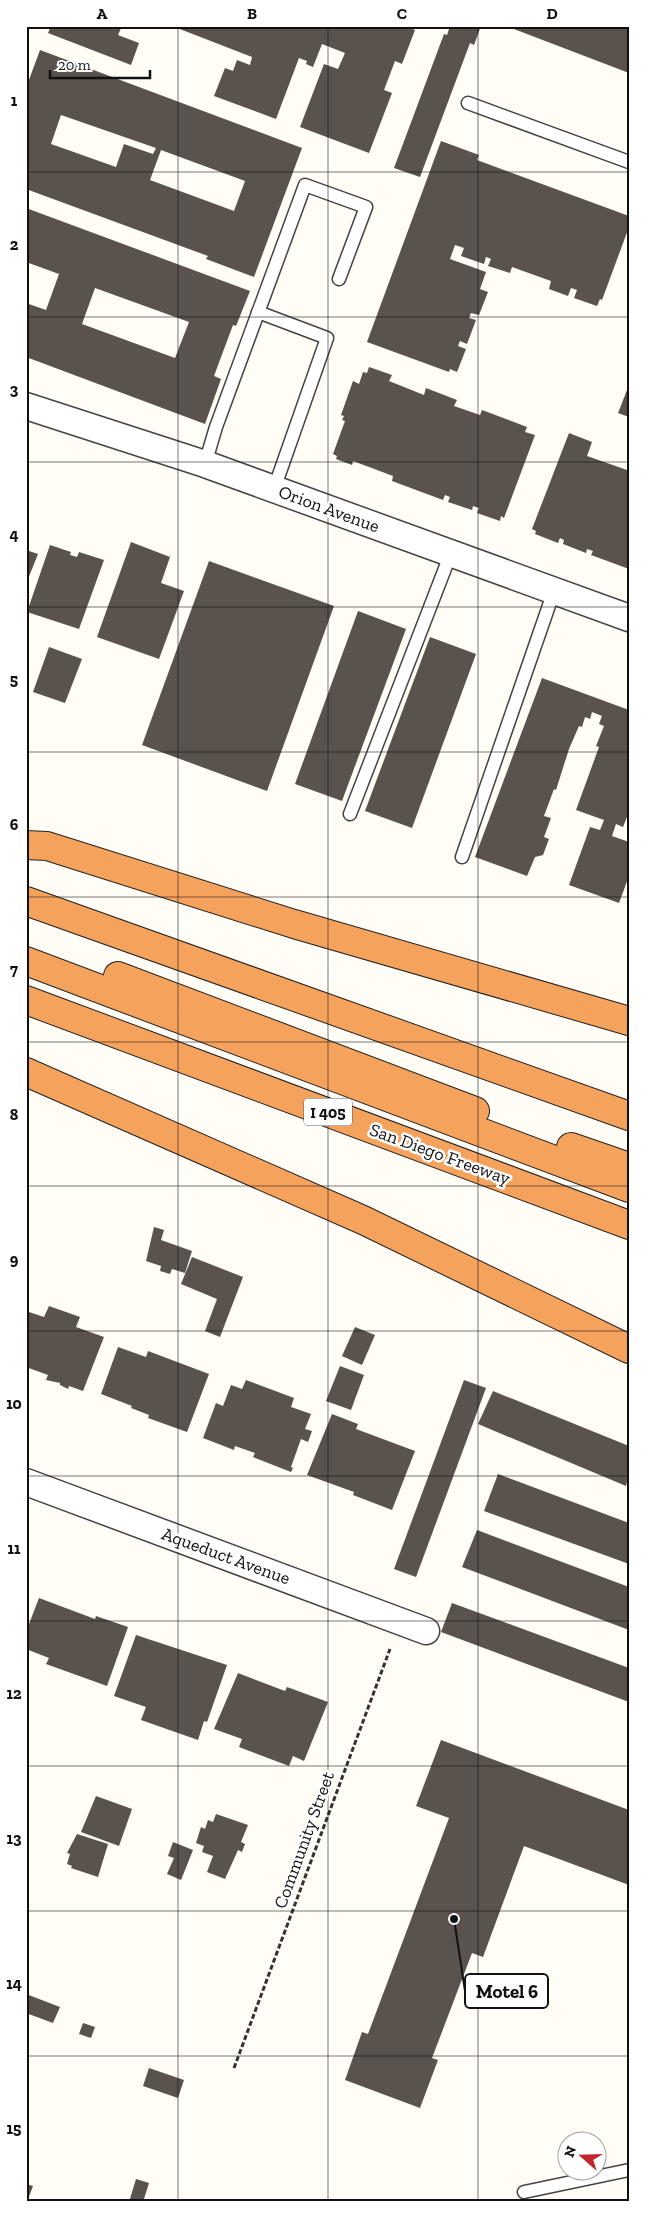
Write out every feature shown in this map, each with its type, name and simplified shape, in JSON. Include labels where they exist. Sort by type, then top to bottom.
[{"type":"highway","points":[[26,844],[47,846],[294,924],[629,1021]]},
{"type":"highway","points":[[26,901],[629,1116]]},
{"type":"highway","points":[[26,942],[629,1168]]},
{"type":"highway","points":[[26,961],[629,1188]]},
{"type":"highway","name":"San Diego Freeway","points":[[26,1000],[629,1225]]},
{"type":"highway","points":[[26,1072],[362,1220],[629,1349]]},
{"type":"street","name":"Orion Avenue","points":[[26,406],[205,464],[629,618]]},
{"type":"street","name":"Aqueduct Avenue","points":[[26,1482],[426,1631]]},
{"type":"lane","points":[[468,103],[629,162]]},
{"type":"lane","points":[[205,464],[305,185],[366,207],[338,278]]},
{"type":"lane","points":[[258,312],[327,338],[274,489]]},
{"type":"lane","points":[[350,814],[451,553]]},
{"type":"lane","points":[[462,857],[554,591]]},
{"type":"lane","points":[[524,2192],[629,2170]]},
{"type":"path","name":"Community Street","points":[[234,2068],[401,1621]]},
{"type":"building","points":[[51,26],[122,26],[118,35],[139,43],[131,65],[48,33]]},
{"type":"building","points":[[172,26],[405,26],[415,30],[402,64],[395,61],[384,90],[392,93],[369,153],[300,127],[324,64],[338,69],[345,53],[322,44],[313,67],[306,64],[307,61],[299,58],[276,119],[214,96],[225,68],[233,71],[237,60],[250,65],[252,57]]},
{"type":"building","points":[[450,26],[481,26],[474,45],[470,43],[420,177],[394,168],[444,34],[447,35]]},
{"type":"building","points":[[506,26],[629,26],[629,73]]},
{"type":"building","points":[[40,50],[302,148],[254,277],[206,259],[208,256],[26,189],[26,88]],"holes":[[[61,115],[156,148],[153,154],[124,144],[116,167],[51,144]],[[161,150],[245,181],[234,211],[150,180]]]},
{"type":"building","points":[[441,141],[479,155],[477,160],[629,216],[629,227],[602,300],[600,299],[597,306],[574,298],[577,290],[571,288],[568,296],[549,289],[551,281],[512,267],[510,273],[488,266],[491,259],[486,257],[484,264],[461,256],[464,248],[455,245],[450,259],[486,272],[480,289],[488,292],[479,315],[471,313],[469,318],[476,320],[467,344],[460,341],[458,346],[466,349],[457,372],[450,369],[449,372],[367,342]]},
{"type":"building","points":[[26,208],[250,291],[236,326],[233,325],[214,376],[221,379],[205,424],[26,357],[26,303],[46,310],[59,274],[26,262]],"holes":[[[95,288],[189,322],[175,358],[82,324]]]},
{"type":"building","points":[[369,367],[392,375],[389,381],[424,395],[426,388],[457,400],[454,406],[480,415],[482,410],[527,427],[525,432],[535,435],[504,518],[501,516],[500,521],[477,513],[479,508],[473,506],[472,510],[448,502],[450,497],[445,495],[443,500],[392,481],[393,476],[353,461],[352,465],[336,459],[337,456],[333,454],[345,421],[342,420],[344,416],[341,415],[353,381],[359,384],[363,372],[367,373]]},
{"type":"building","points":[[629,385],[629,417],[618,413]]},
{"type":"building","points":[[569,433],[592,442],[587,456],[627,470],[629,467],[629,569],[591,555],[593,551],[587,549],[586,553],[563,544],[564,540],[560,538],[558,543],[535,534],[536,531],[532,529]]},
{"type":"building","points":[[131,542],[170,557],[161,583],[184,591],[159,659],[97,637]]},
{"type":"building","points":[[50,545],[71,552],[70,555],[77,557],[79,552],[104,560],[79,629],[27,612]]},
{"type":"building","points":[[26,550],[38,554],[26,584]]},
{"type":"building","points":[[209,561],[334,606],[267,791],[142,745]]},
{"type":"building","points":[[358,611],[406,629],[342,801],[295,784]]},
{"type":"building","points":[[430,637],[476,654],[412,828],[365,811]]},
{"type":"building","points":[[49,647],[82,659],[65,703],[33,692]]},
{"type":"building","points":[[542,678],[629,710],[629,812],[623,827],[616,824],[612,836],[629,842],[629,876],[619,903],[569,885],[590,827],[600,830],[604,820],[576,810],[599,747],[596,746],[604,726],[599,724],[602,716],[592,712],[590,719],[585,717],[582,727],[579,726],[569,749],[556,790],[554,789],[544,816],[551,818],[544,837],[549,839],[543,855],[535,857],[527,876],[475,857]]},
{"type":"building","points":[[154,1227],[164,1230],[161,1240],[192,1251],[185,1273],[172,1269],[170,1274],[160,1271],[161,1266],[146,1261]]},
{"type":"building","points":[[192,1257],[243,1277],[220,1337],[205,1331],[217,1299],[181,1284]]},
{"type":"building","points":[[49,1306],[80,1317],[76,1327],[104,1337],[83,1391],[69,1386],[68,1389],[60,1385],[60,1383],[46,1380],[48,1375],[26,1367],[26,1311],[44,1317]]},
{"type":"building","points":[[355,1327],[375,1335],[362,1365],[342,1356]]},
{"type":"building","points":[[118,1347],[146,1357],[148,1351],[209,1374],[187,1432],[148,1418],[149,1415],[131,1408],[132,1406],[101,1394]]},
{"type":"building","points":[[340,1366],[364,1375],[351,1410],[326,1401]]},
{"type":"building","points":[[246,1380],[294,1398],[291,1407],[311,1414],[305,1429],[312,1431],[308,1442],[301,1439],[291,1472],[253,1457],[255,1453],[235,1446],[234,1450],[203,1438],[216,1403],[223,1406],[231,1385],[242,1389]]},
{"type":"building","points":[[464,1380],[486,1388],[416,1577],[394,1569]]},
{"type":"building","points":[[493,1391],[629,1446],[629,1483],[627,1482],[626,1486],[478,1424]]},
{"type":"building","points":[[332,1414],[358,1424],[356,1429],[415,1451],[392,1510],[353,1495],[354,1492],[307,1475]]},
{"type":"building","points":[[498,1474],[629,1523],[629,1564],[484,1511]]},
{"type":"building","points":[[477,1530],[629,1587],[629,1630],[462,1567]]},
{"type":"building","points":[[39,1598],[95,1619],[96,1616],[128,1627],[107,1686],[46,1664],[49,1658],[26,1649],[26,1632]]},
{"type":"building","points":[[452,1603],[629,1668],[629,1702],[441,1632]]},
{"type":"building","points":[[136,1635],[227,1665],[207,1722],[204,1721],[198,1740],[141,1720],[146,1707],[114,1696]]},
{"type":"building","points":[[238,1673],[285,1691],[287,1687],[328,1702],[304,1761],[293,1756],[289,1766],[239,1747],[242,1739],[214,1729]]},
{"type":"building","points":[[441,1740],[629,1810],[629,1885],[524,1846],[483,1957],[472,1953],[432,2058],[438,2060],[420,2108],[345,2080],[362,2032],[368,2034],[449,1818],[416,1806]]},
{"type":"building","points":[[96,1796],[132,1809],[119,1846],[81,1832]]},
{"type":"building","points":[[216,1814],[248,1825],[241,1842],[245,1844],[242,1852],[238,1850],[225,1879],[207,1872],[213,1856],[202,1852],[204,1846],[196,1843],[201,1827],[205,1829],[208,1820],[213,1822]]},
{"type":"building","points":[[77,1834],[108,1844],[98,1877],[71,1868],[72,1866],[67,1864],[70,1854],[67,1853]]},
{"type":"building","points":[[173,1842],[193,1850],[181,1880],[167,1874],[174,1858],[168,1856]]},
{"type":"building","points":[[26,1994],[60,2007],[53,2023],[26,2013]]},
{"type":"building","points":[[83,2023],[95,2027],[91,2038],[79,2034]]},
{"type":"building","points":[[149,2068],[184,2080],[178,2098],[143,2086]]},
{"type":"building","points":[[136,2179],[149,2183],[143,2202],[129,2202]]},
{"type":"building","points":[[26,2184],[33,2186],[27,2202],[26,2202]]},
{"type":"place","name":"Motel 6","points":[[454,1919]]}]
